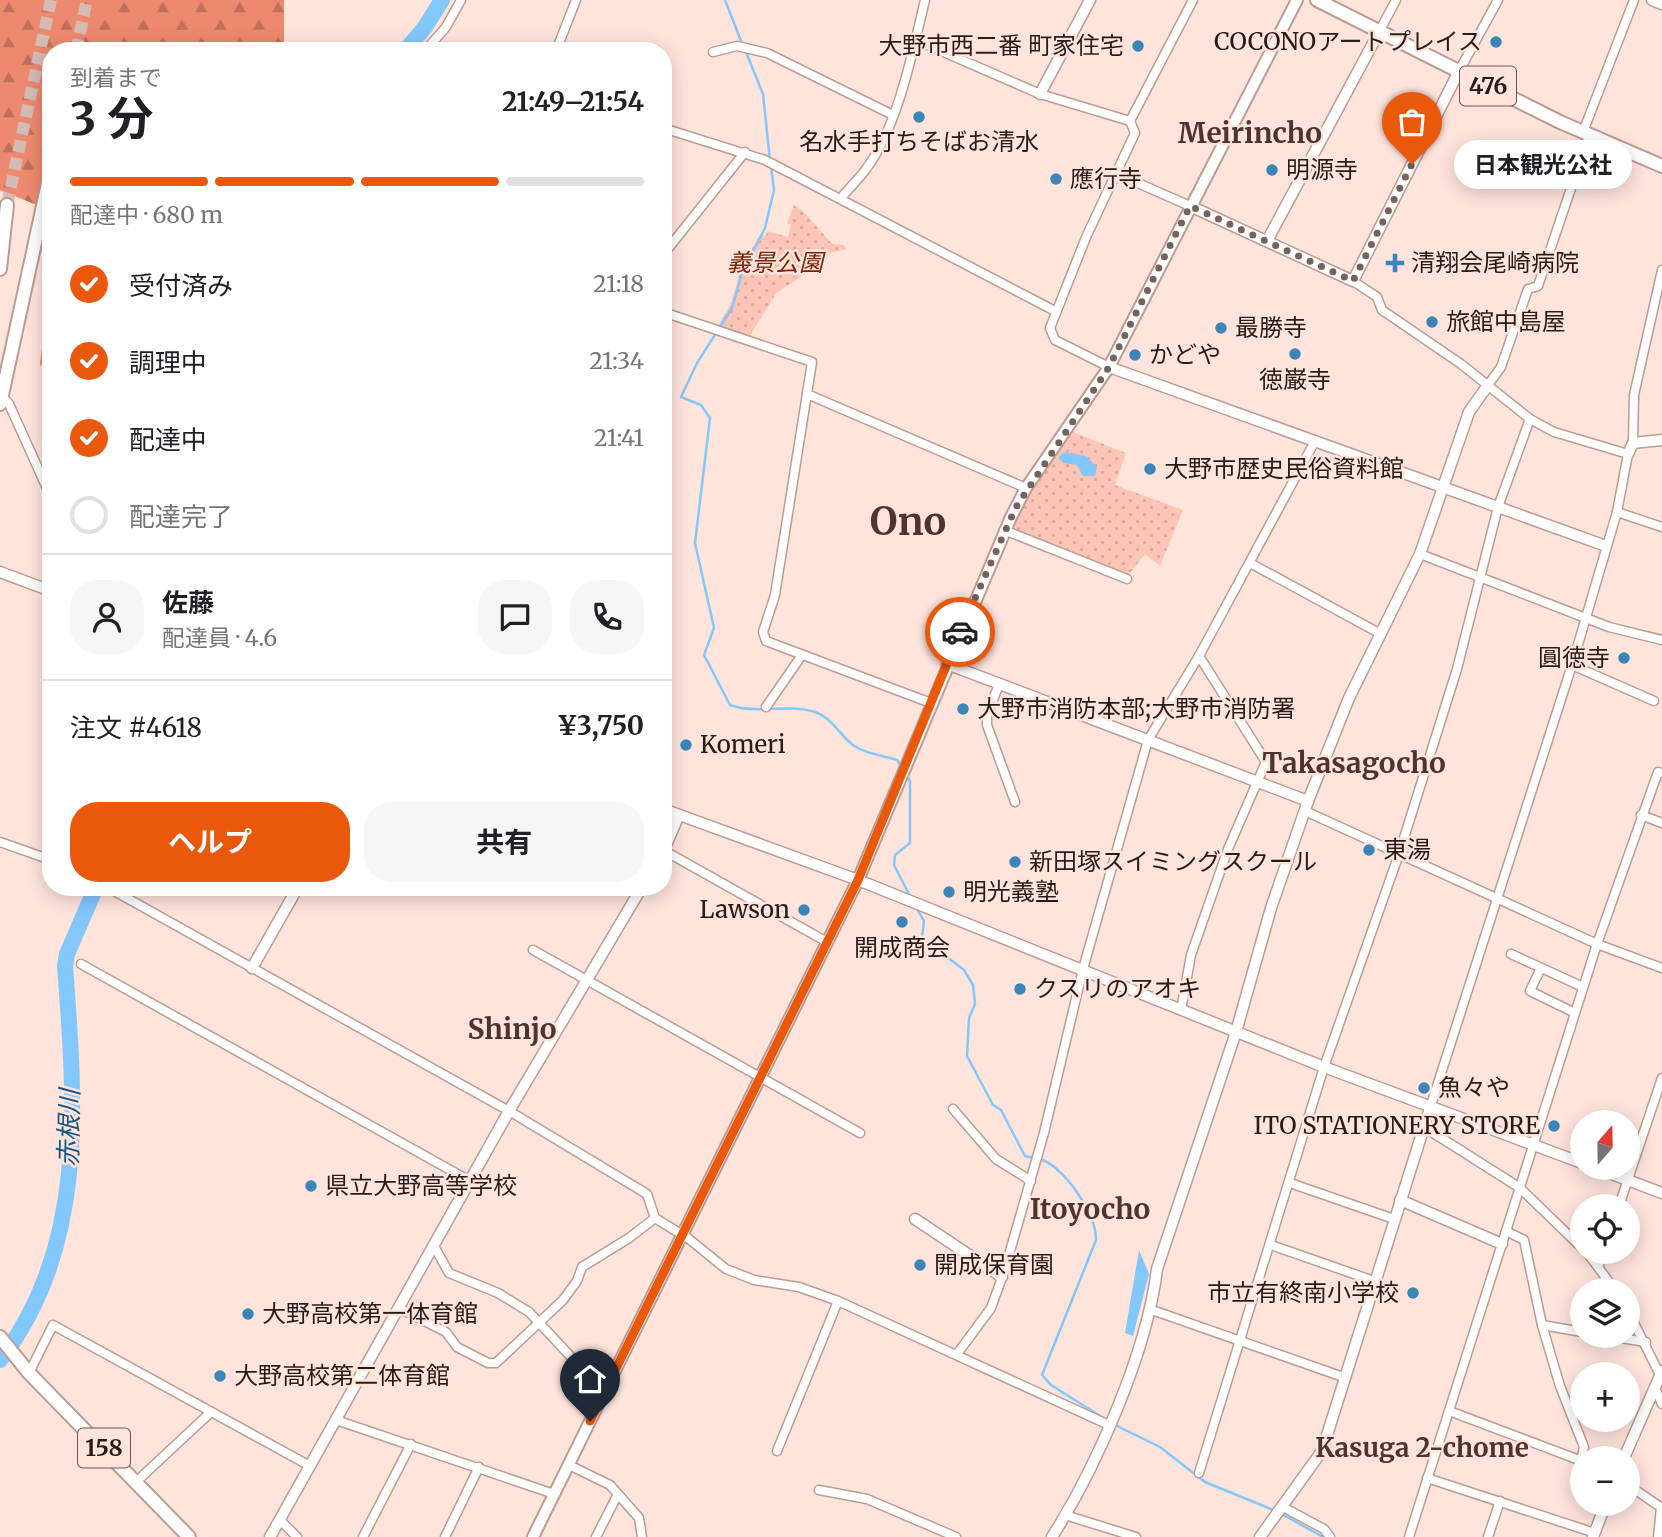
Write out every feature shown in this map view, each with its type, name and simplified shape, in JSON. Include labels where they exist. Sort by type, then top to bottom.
[{"type":"highway","name":"476","points":[[1317,0],[1586,133],[1662,166]]},
{"type":"highway","points":[[0,269],[7,205]]},
{"type":"highway","points":[[1,400],[42,211]]},
{"type":"highway","name":"158","points":[[0,1337],[29,1373],[189,1537]]},
{"type":"main road","points":[[607,1387],[858,880],[1004,530],[1026,488],[1109,367],[1297,0]]},
{"type":"main road","points":[[533,1537],[601,1399]]},
{"type":"street","points":[[433,42],[446,27],[461,0]]},
{"type":"street","points":[[560,42],[576,0]]},
{"type":"street","points":[[842,197],[866,169],[893,115],[925,0]]},
{"type":"street","points":[[1040,94],[1090,0]]},
{"type":"street","points":[[1130,121],[1193,0]]},
{"type":"street","points":[[1267,241],[1396,0]]},
{"type":"street","points":[[1353,281],[1498,0]]},
{"type":"street","points":[[1052,1537],[1109,1425],[1152,1310],[1157,1269],[1236,1032],[1271,908],[1307,806],[1379,633],[1420,554],[1469,412],[1501,367],[1528,289],[1538,286],[1586,133],[1634,0]]},
{"type":"street","points":[[1652,0],[1662,4]]},
{"type":"street","points":[[916,40],[1040,94],[1130,121]]},
{"type":"street","points":[[713,52],[737,46],[767,53],[893,115]]},
{"type":"street","points":[[1130,121],[1135,133],[1055,312],[1050,328],[1055,340],[1109,367],[1606,546]]},
{"type":"street","points":[[672,131],[745,152],[842,197],[880,221],[1055,312]]},
{"type":"street","points":[[672,244],[745,152]]},
{"type":"street","points":[[1115,173],[1353,281],[1377,297],[1382,310],[1488,385],[1530,419],[1554,432],[1628,454]]},
{"type":"street","points":[[1260,1537],[1322,1451],[1346,1378],[1374,1281],[1572,665],[1617,512],[1628,454],[1633,443],[1634,395],[1658,303],[1662,270]]},
{"type":"street","points":[[672,315],[812,362],[775,595],[763,632],[766,641],[931,703]]},
{"type":"street","points":[[807,394],[1026,488]]},
{"type":"street","points":[[1,400],[9,404],[42,477]]},
{"type":"street","points":[[1199,1473],[1324,1067],[1399,854],[1457,669],[1498,507],[1530,419]]},
{"type":"street","points":[[1633,443],[1662,440]]},
{"type":"street","points":[[957,1354],[991,1308],[1002,1277],[1031,1181],[1083,969],[1148,740],[1199,656],[1315,442]]},
{"type":"street","points":[[1617,512],[1662,527]]},
{"type":"street","points":[[1004,530],[1127,579]]},
{"type":"street","points":[[1420,554],[1481,575],[1609,627],[1662,640]]},
{"type":"street","points":[[1250,563],[1379,633]]},
{"type":"street","points":[[0,572],[42,587]]},
{"type":"street","points":[[766,707],[802,655]]},
{"type":"street","points":[[1181,1010],[1191,955],[1228,849],[1266,762],[1199,656]]},
{"type":"street","points":[[947,664],[1258,782],[1399,854],[1597,944],[1662,968]]},
{"type":"street","points":[[1572,665],[1654,701]]},
{"type":"street","points":[[999,684],[987,716],[987,725],[1015,802]]},
{"type":"street","points":[[1409,1537],[1597,944],[1658,772],[1662,773]]},
{"type":"street","points":[[672,812],[858,880],[1324,1067],[1570,1158]]},
{"type":"street","points":[[672,831],[679,815]]},
{"type":"street","points":[[1642,815],[1662,823]]},
{"type":"street","points":[[0,842],[42,857]]},
{"type":"street","points":[[672,856],[828,942]]},
{"type":"street","points":[[123,896],[509,1111],[647,1194],[655,1218],[689,1239],[726,1269],[754,1280],[799,1287],[838,1301],[1109,1425]]},
{"type":"street","points":[[252,968],[293,896]]},
{"type":"street","points":[[270,1537],[509,1111],[637,896]]},
{"type":"street","points":[[533,950],[860,1133]]},
{"type":"street","points":[[1511,954],[1583,988]]},
{"type":"street","points":[[81,964],[470,1181]]},
{"type":"street","points":[[1541,968],[1530,992],[1575,1013]]},
{"type":"street","points":[[1640,1144],[1662,1078]]},
{"type":"street","points":[[953,1109],[996,1159],[1031,1181]]},
{"type":"street","points":[[1424,1128],[1520,1188],[1570,1236]]},
{"type":"street","points":[[1623,1194],[1628,1180],[1662,1193]]},
{"type":"street","points":[[1290,1183],[1394,1219]]},
{"type":"street","points":[[1400,1200],[1502,1244]]},
{"type":"street","points":[[399,1308],[446,1332],[457,1347],[488,1363],[496,1363],[539,1324],[577,1281],[582,1266],[629,1238],[655,1218]]},
{"type":"street","points":[[915,1219],[1002,1277]]},
{"type":"street","points":[[1506,1231],[1524,1240],[1542,1325],[1560,1386],[1584,1446]]},
{"type":"street","points":[[1270,1245],[1374,1281]]},
{"type":"street","points":[[434,1247],[449,1273],[498,1293],[529,1312],[573,1359],[607,1387],[601,1399]]},
{"type":"street","points":[[1598,1265],[1607,1278]]},
{"type":"street","points":[[777,1451],[838,1301]]},
{"type":"street","points":[[1152,1310],[1346,1378]]},
{"type":"street","points":[[29,1373],[52,1325],[310,1466]]},
{"type":"street","points":[[1542,1325],[1570,1330]]},
{"type":"street","points":[[1629,1446],[1661,1373],[1640,1332]]},
{"type":"street","points":[[1640,1341],[1646,1342]]},
{"type":"street","points":[[1655,1388],[1662,1404]]},
{"type":"street","points":[[1449,1411],[1570,1457]]},
{"type":"street","points":[[137,1481],[211,1412]]},
{"type":"street","points":[[336,1420],[554,1494]]},
{"type":"street","points":[[363,1537],[411,1444]]},
{"type":"street","points":[[569,1465],[610,1485],[639,1518],[642,1537]]},
{"type":"street","points":[[445,1537],[479,1467]]},
{"type":"street","points":[[1427,1478],[1594,1535],[1601,1516]]},
{"type":"street","points":[[819,1490],[867,1499],[956,1537]]},
{"type":"street","points":[[1640,1493],[1662,1508],[1658,1537]]},
{"type":"street","points":[[596,1537],[617,1496]]},
{"type":"street","points":[[1488,1537],[1500,1501]]},
{"type":"street","points":[[1283,1507],[1324,1529],[1330,1537]]},
{"type":"street","points":[[1065,1515],[1136,1537]]},
{"type":"street","points":[[280,1520],[297,1537]]},
{"type":"green space","points":[[0,0],[284,0],[284,42],[42,42],[42,207],[0,190]]},
{"type":"green space","name":"義景公園","points":[[794,205],[804,212],[832,244],[844,245],[846,249],[826,254],[809,272],[777,292],[749,337],[718,326],[731,303],[741,269],[760,234],[766,236],[767,231],[788,237],[791,225],[787,223]]},
{"type":"green space","points":[[1073,432],[1126,453],[1115,485],[1183,510],[1160,566],[1145,554],[1128,576],[1106,565],[1011,530],[1020,508]]},
{"type":"water","points":[[1065,452],[1086,456],[1097,467],[1095,476],[1083,476],[1077,465],[1063,463],[1058,457]]},
{"type":"water","points":[[1139,1250],[1149,1274],[1133,1336],[1125,1333]]},
{"type":"waterway","name":"赤根川","points":[[412,42],[442,0]]},
{"type":"waterway","points":[[725,0],[743,46]]},
{"type":"waterway","points":[[746,52],[763,94],[770,161]]},
{"type":"waterway","points":[[771,167],[774,190],[765,228],[742,273],[732,308],[697,363],[681,397],[701,405],[710,418],[695,543],[714,628],[704,655],[730,705],[751,709],[815,712],[827,719],[856,747],[897,760],[902,768]]},
{"type":"waterway","points":[[907,776],[910,781],[910,843],[895,855],[894,865],[911,898]]},
{"type":"waterway","name":"赤根川","points":[[0,1360],[28,1316],[49,1270],[62,1221],[72,1120],[65,966],[67,954],[92,896]]},
{"type":"waterway","points":[[916,907],[924,921],[922,938],[964,970],[973,985],[975,1004],[969,1018],[967,1056],[993,1105],[1001,1110],[1025,1156],[1033,1158]]},
{"type":"waterway","points":[[1040,1159],[1049,1163],[1069,1181],[1091,1218],[1096,1240],[1042,1375],[1051,1385],[1105,1419]]},
{"type":"waterway","points":[[1113,1424],[1160,1447],[1205,1482],[1276,1511]]},
{"type":"waterway","points":[[1282,1514],[1323,1537]]},
{"type":"tunnel","points":[[7,205],[51,0]]},
{"type":"tunnel","points":[[78,42],[87,0]]},
{"type":"way so far","points":[[960,632],[1004,530],[1026,488],[1109,367],[1190,206],[1353,281],[1412,164]]},
{"type":"place","name":"COCONOアートプレイス","points":[[1496,42]]},
{"type":"place","name":"大野市西二番 町家住宅","points":[[1138,46]]},
{"type":"place","name":"名水手打ちそばお清水","points":[[919,117]]},
{"type":"place","name":"日本観光公社","points":[[1412,164]]},
{"type":"place","name":"明源寺","points":[[1272,170]]},
{"type":"place","name":"應行寺","points":[[1056,179]]},
{"type":"place","name":"清翔会尾崎病院","points":[[1395,263]]},
{"type":"place","name":"旅館中島屋","points":[[1432,322]]},
{"type":"place","name":"最勝寺","points":[[1221,328]]},
{"type":"place","name":"徳巌寺","points":[[1295,354]]},
{"type":"place","name":"かどや","points":[[1135,355]]},
{"type":"place","name":"大野市歴史民俗資料館","points":[[1150,469]]},
{"type":"place","name":"圓徳寺","points":[[1624,658]]},
{"type":"place","name":"大野市消防本部;大野市消防署","points":[[963,709]]},
{"type":"place","name":"Komeri","points":[[686,745]]},
{"type":"place","name":"東湯","points":[[1369,850]]},
{"type":"place","name":"新田塚スイミングスクール","points":[[1015,862]]},
{"type":"place","name":"明光義塾","points":[[949,892]]},
{"type":"place","name":"Lawson","points":[[804,910]]},
{"type":"place","name":"開成商会","points":[[902,922]]},
{"type":"place","name":"クスリのアオキ","points":[[1020,989]]},
{"type":"place","name":"魚々や","points":[[1424,1088]]},
{"type":"place","name":"ITO STATIONERY STORE","points":[[1554,1126]]},
{"type":"place","name":"県立大野高等学校","points":[[311,1186]]},
{"type":"place","name":"開成保育園","points":[[920,1265]]},
{"type":"place","name":"市立有終南小学校","points":[[1413,1293]]},
{"type":"place","name":"大野高校第一体育館","points":[[248,1314]]},
{"type":"place","name":"大野高校第二体育館","points":[[220,1376]]},
{"type":"district","name":"Meirincho","points":[[1250,133]]},
{"type":"district","name":"Ono","points":[[908,522]]},
{"type":"district","name":"Takasagocho","points":[[1354,763]]},
{"type":"district","name":"Shinjo","points":[[512,1029]]},
{"type":"district","name":"Itoyocho","points":[[1090,1209]]},
{"type":"district","name":"Kasuga 2-chome","points":[[1422,1448]]},
{"type":"route","points":[[590,1421],[858,880],[960,632]]}]
